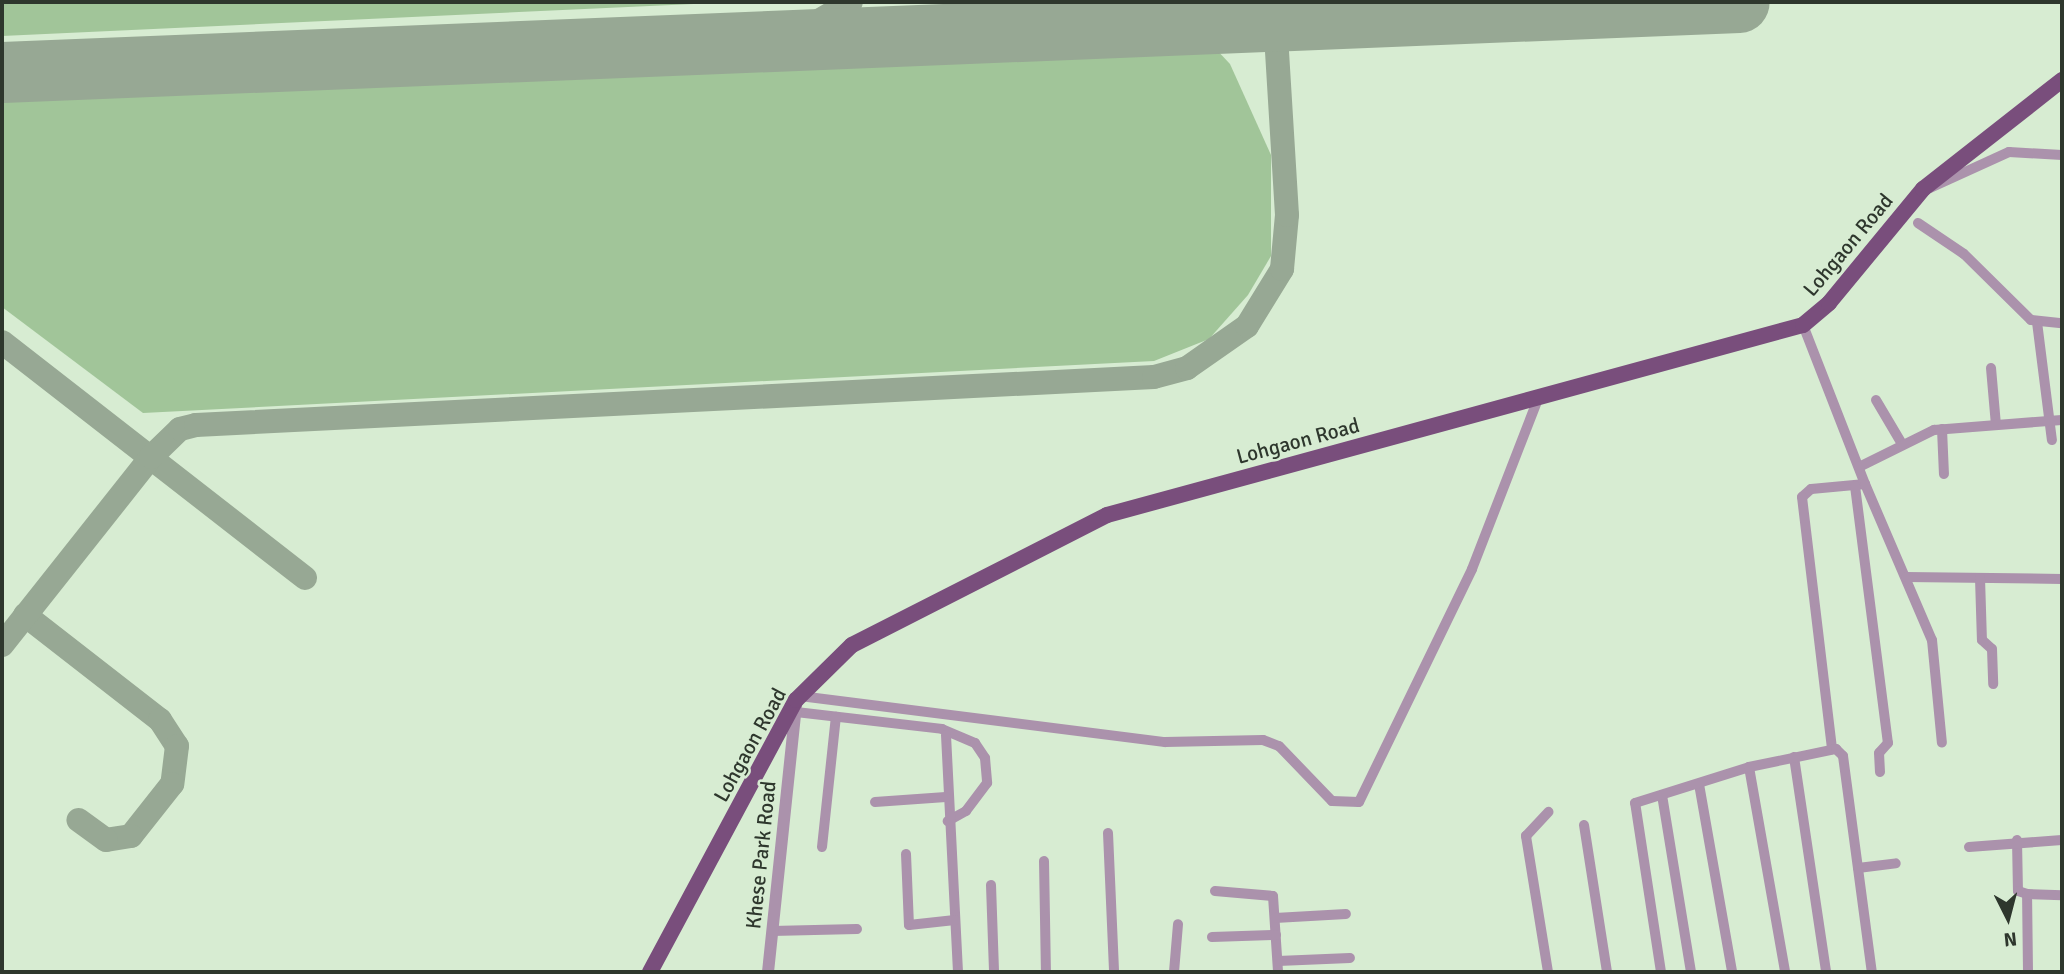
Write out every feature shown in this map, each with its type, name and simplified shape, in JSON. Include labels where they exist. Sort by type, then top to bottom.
[{"type":"main road","name":"Lohgaon Road","points":[[650,972],[797,703],[872,633],[1107,515],[1802,325],[1829,303],[1923,189],[2062,80]]},
{"type":"street","points":[[1923,189],[2009,152],[2062,155]]},
{"type":"street","points":[[1918,223],[1964,254],[2036,322],[2052,440]]},
{"type":"street","points":[[2036,322],[2062,323]]},
{"type":"street","points":[[1802,325],[1859,467],[1888,743],[1879,752],[1880,772]]},
{"type":"street","points":[[1991,368],[1996,425]]},
{"type":"street","points":[[797,703],[1165,742],[1263,740],[1279,746],[1332,801],[1359,802],[1472,569],[1538,399]]},
{"type":"street","points":[[1876,400],[1902,444]]},
{"type":"street","points":[[1859,467],[1902,444],[1942,429],[2062,420]]},
{"type":"street","points":[[1942,429],[1944,474]]},
{"type":"street","points":[[1860,485],[1906,577],[1932,640],[1942,743]]},
{"type":"street","points":[[1832,749],[1802,497],[1811,489],[1860,485]]},
{"type":"street","points":[[1906,577],[2062,579]]},
{"type":"street","points":[[1980,578],[1983,640],[1992,649],[1993,684]]},
{"type":"street","points":[[797,703],[836,717],[942,729],[946,735],[946,797],[958,972]]},
{"type":"street","name":"Khese Park Road","points":[[768,972],[797,703]]},
{"type":"street","points":[[822,847],[836,717]]},
{"type":"street","points":[[946,735],[975,743],[989,775],[967,811],[948,821]]},
{"type":"street","points":[[1661,972],[1635,803],[1749,767],[1832,749],[1843,756],[1872,972]]},
{"type":"street","points":[[1794,757],[1826,972]]},
{"type":"street","points":[[1749,767],[1785,972]]},
{"type":"street","points":[[1699,784],[1732,972]]},
{"type":"street","points":[[1662,795],[1691,972]]},
{"type":"street","points":[[875,802],[946,797]]},
{"type":"street","points":[[1548,812],[1527,836],[1548,972]]},
{"type":"street","points":[[1584,825],[1607,972]]},
{"type":"street","points":[[1108,833],[1114,972]]},
{"type":"street","points":[[2017,840],[2018,891],[2062,895]]},
{"type":"street","points":[[1969,847],[2017,840],[2062,840]]},
{"type":"street","points":[[906,854],[909,925],[955,920]]},
{"type":"street","points":[[1044,861],[1046,972]]},
{"type":"street","points":[[1858,868],[1896,863]]},
{"type":"street","points":[[991,885],[994,972]]},
{"type":"street","points":[[1215,891],[1269,892],[1275,918],[1278,967],[1325,959],[1350,958]]},
{"type":"street","points":[[2028,894],[2028,972]]},
{"type":"street","points":[[1275,918],[1346,914]]},
{"type":"street","points":[[1174,972],[1178,924]]},
{"type":"street","points":[[772,931],[857,929]]},
{"type":"street","points":[[1212,937],[1276,935]]},
{"type":"street","points":[[1325,959],[1325,972]]},
{"type":"green space","points":[[2,2],[737,2],[2,36]]},
{"type":"green space","points":[[1214,47],[1230,64],[1271,155],[1271,256],[1248,295],[1209,339],[1154,361],[143,413],[2,307],[2,98]]},
{"type":"taxiway","points":[[786,40],[851,2]]},
{"type":"taxiway","points":[[1131,26],[1133,2]]},
{"type":"taxiway","points":[[1548,2],[1549,9]]},
{"type":"taxiway","points":[[839,10],[864,37]]},
{"type":"taxiway","points":[[2,645],[151,457],[180,429],[196,425],[1154,377],[1187,368],[1247,326],[1282,269],[1287,215],[1275,20]]},
{"type":"taxiway","points":[[2,342],[305,578]]},
{"type":"taxiway","points":[[25,615],[160,720],[177,746],[172,784],[131,836],[106,840],[78,820]]},
{"type":"runway","points":[[2,72],[1739,2]]}]
